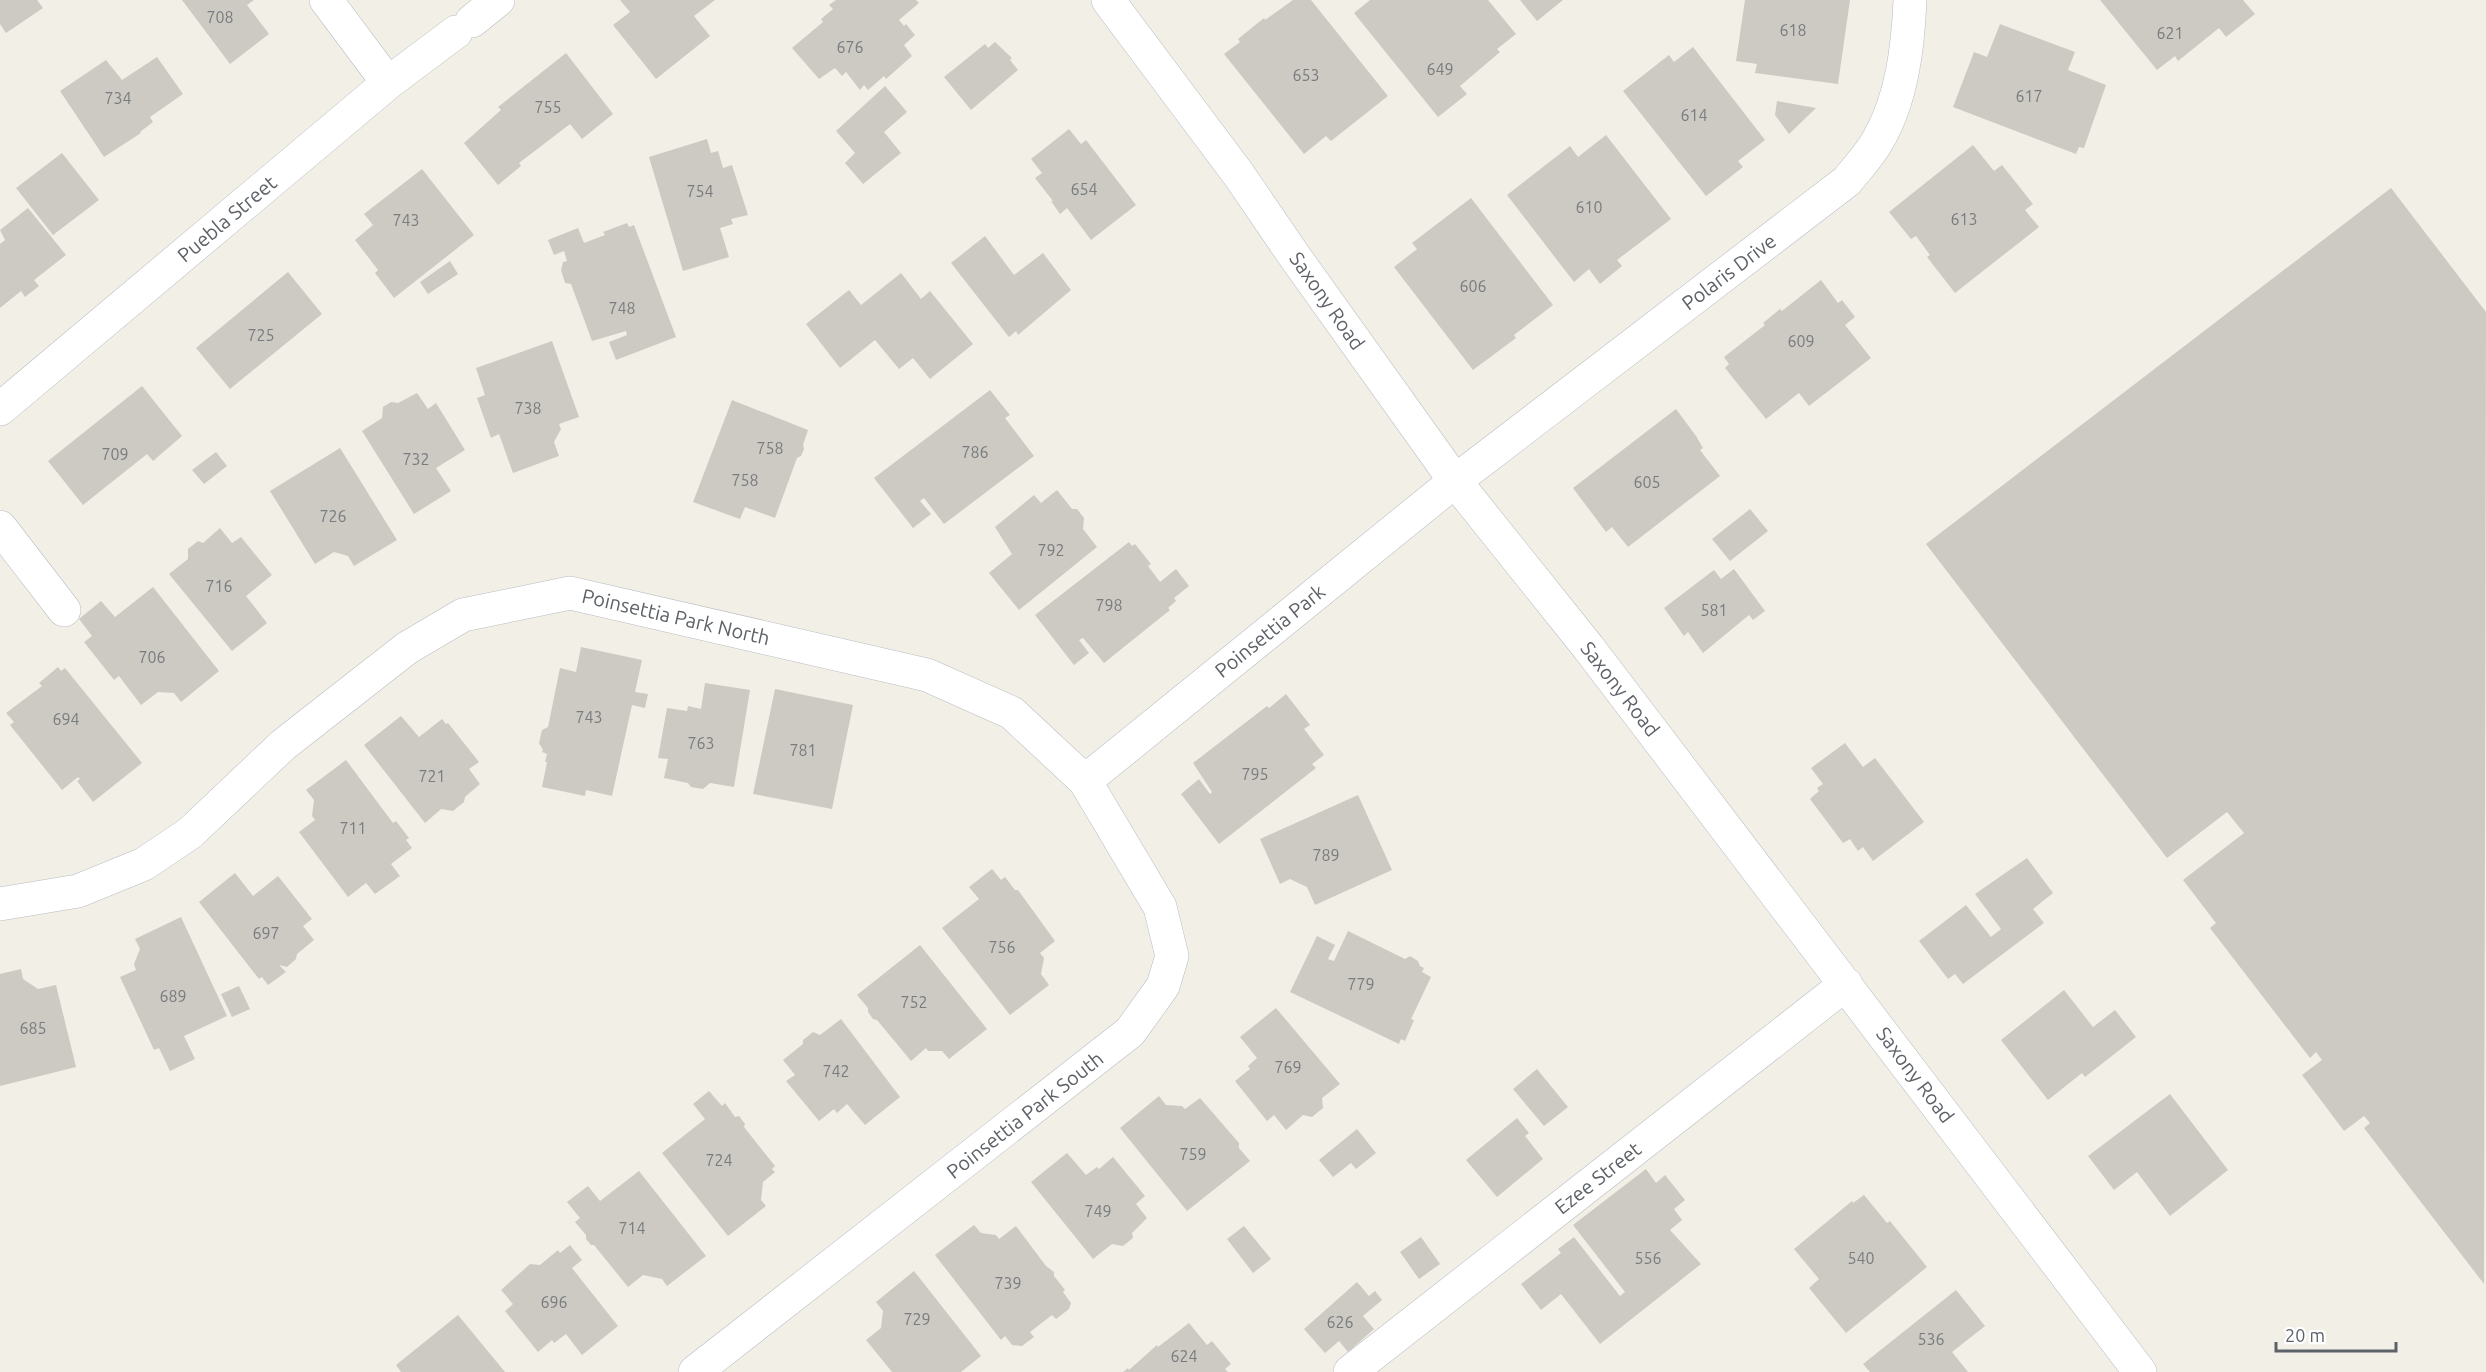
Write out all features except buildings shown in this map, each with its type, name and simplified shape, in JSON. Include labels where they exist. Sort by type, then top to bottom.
[{"type":"street","points":[[326,0],[388,83]]},
{"type":"street","name":"Puebla Street","points":[[0,409],[388,83],[498,0]]},
{"type":"street","name":"Saxony Road","points":[[1108,0],[1239,175],[1455,481],[1588,647],[2140,1372]]},
{"type":"street","name":"Polaris Drive","points":[[1455,481],[1847,181],[1878,140],[1897,96],[1909,32],[1910,0]]},
{"type":"street","name":"Poinsettia Park","points":[[1085,781],[1455,481]]},
{"type":"street","points":[[0,527],[64,609]]},
{"type":"street","name":"Poinsettia Park North","points":[[0,904],[78,891],[144,864],[190,833],[283,744],[407,648],[463,615],[570,593],[927,675],[1012,713],[1085,781]]},
{"type":"street","name":"Poinsettia Park South","points":[[695,1372],[1130,1032],[1163,986],[1172,956],[1160,907],[1085,781]]},
{"type":"street","name":"Ezee Street","points":[[1350,1372],[1846,984]]}]
